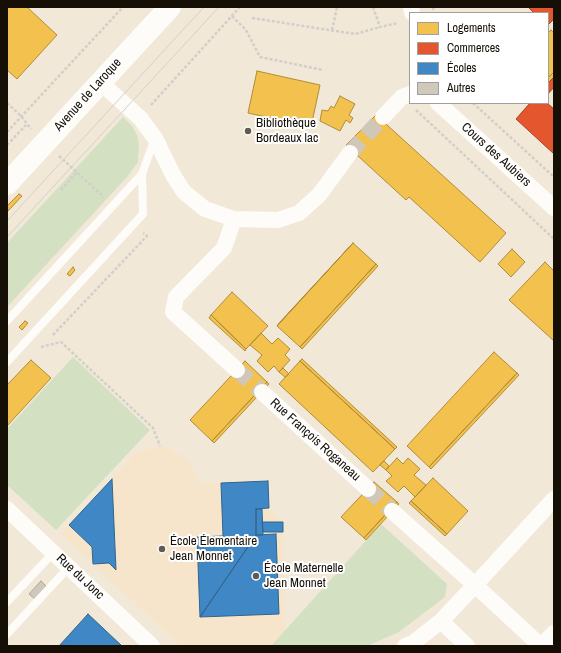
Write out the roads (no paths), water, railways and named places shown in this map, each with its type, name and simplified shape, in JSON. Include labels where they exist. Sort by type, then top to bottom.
[{"type":"street","name":"Avenue de Laroque","points":[[7,184],[170,7]]},
{"type":"street","points":[[100,82],[140,118],[155,138],[173,176],[184,192],[205,209],[234,219],[278,220],[299,213],[319,195],[350,154]]},
{"type":"street","points":[[383,116],[402,97],[409,99]]},
{"type":"street","name":"Cours des Aubiers","points":[[439,104],[554,208]]},
{"type":"street","points":[[234,219],[224,248],[176,298],[173,312],[237,370]]},
{"type":"street","name":"Rue François Roganeau","points":[[262,392],[368,489]]},
{"type":"street","points":[[405,646],[413,643],[441,621],[554,499]]},
{"type":"street","name":"Rue du Jonc","points":[[7,509],[152,646]]},
{"type":"street","points":[[392,511],[541,646],[554,632]]},
{"type":"street","points":[[441,621],[467,646]]},
{"type":"lane","points":[[7,362],[143,214],[142,174],[155,138]]},
{"type":"lane","points":[[7,321],[142,174]]},
{"type":"lane","points":[[7,602],[54,552]]},
{"type":"lane","points":[[7,634],[70,567]]},
{"type":"tunnel","points":[[350,153],[383,117]]},
{"type":"tunnel","points":[[237,370],[262,392]]},
{"type":"tunnel","points":[[368,489],[392,511]]},
{"type":"tram line","points":[[7,221],[204,7]]},
{"type":"tram line","points":[[7,237],[219,7]]},
{"type":"place","name":"Bibliothèque Bordeaux lac","points":[[248,131]]},
{"type":"place","name":"École Élementaire Jean Monnet","points":[[162,549]]},
{"type":"place","name":"École Maternelle Jean Monnet","points":[[256,576]]}]
